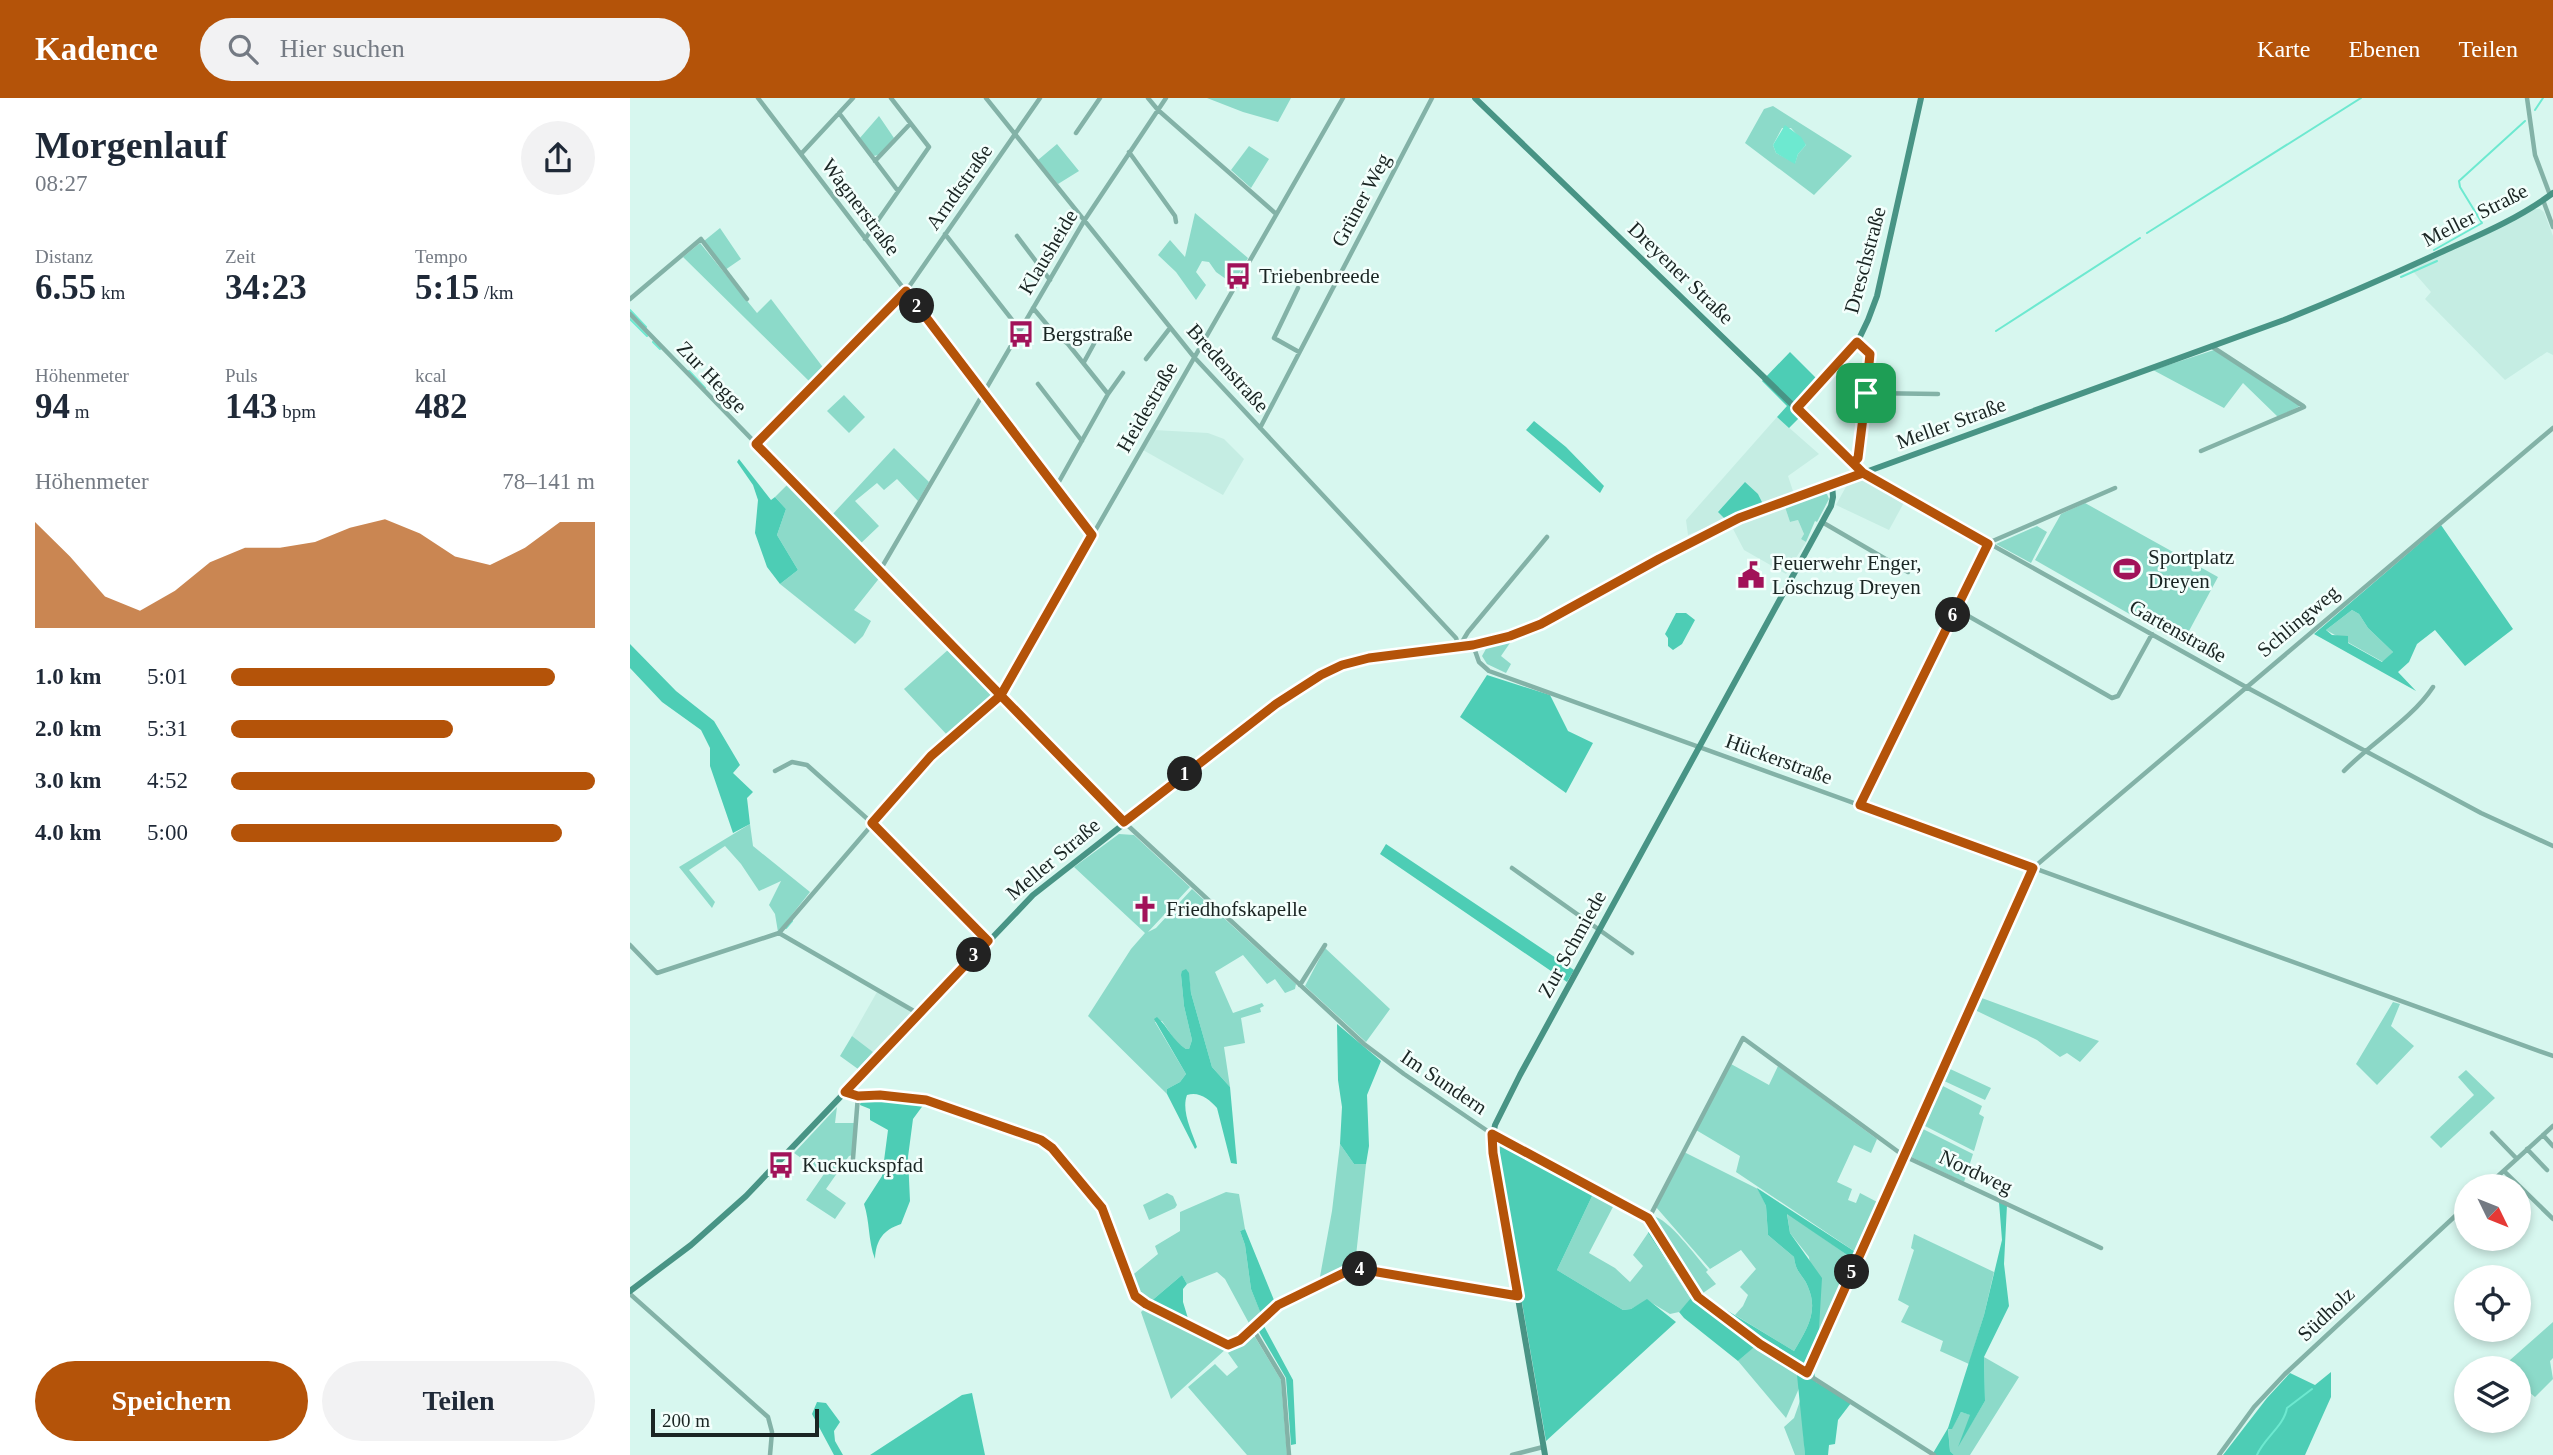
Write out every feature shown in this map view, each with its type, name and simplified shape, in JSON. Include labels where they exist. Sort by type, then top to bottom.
[{"type":"main road","name":"Dreyener Straße","points":[[1475,98],[1863,473]]},
{"type":"main road","name":"Dreschstraße","points":[[1797,408],[1857,342],[1868,320],[1877,296],[1921,98]]},
{"type":"main road","name":"Meller Straße","points":[[630,1292],[725,1216],[1033,895],[1276,704],[1321,675],[1342,665],[1369,658],[1473,645],[1510,636],[1541,624],[1739,518],[2284,320],[2370,285],[2479,235],[2552,194]]},
{"type":"main road","name":"Zur Schmiede","points":[[1492,1134],[1515,1086],[1822,522],[1832,501],[1832,484]]},
{"type":"main road","points":[[1492,1134],[1493,1153],[1545,1455]]},
{"type":"street","name":"Wagnerstraße","points":[[758,98],[1092,535]]},
{"type":"street","points":[[801,153],[853,98]]},
{"type":"street","points":[[865,239],[929,147],[891,98]]},
{"type":"street","name":"Bredenstraße","points":[[986,98],[1194,356],[1456,638],[1460,647]]},
{"type":"street","name":"Arndtstraße","points":[[756,444],[906,291],[1040,98]]},
{"type":"street","points":[[1076,133],[1100,98]]},
{"type":"street","points":[[1149,98],[1158,110],[1275,213]]},
{"type":"street","name":"Klausheide","points":[[879,572],[1084,221],[1166,98]]},
{"type":"street","name":"Heidestraße","points":[[779,933],[931,756],[1001,695],[1343,98]]},
{"type":"street","name":"Grüner Weg","points":[[1260,428],[1432,98]]},
{"type":"street","points":[[2527,98],[2535,155],[2552,194]]},
{"type":"street","points":[[839,113],[898,191]]},
{"type":"street","points":[[874,161],[911,124]]},
{"type":"street","points":[[1129,152],[1175,216],[1176,222]]},
{"type":"street","points":[[2543,200],[2553,227]]},
{"type":"street","points":[[945,234],[1020,330]]},
{"type":"street","points":[[1017,236],[1050,280]]},
{"type":"street","points":[[630,299],[701,239],[747,299]]},
{"type":"street","points":[[1298,288],[1273,338],[1299,352]]},
{"type":"street","points":[[1034,308],[1054,333],[1084,362],[1108,394]]},
{"type":"street","name":"Zur Hegge","points":[[630,314],[1124,822]]},
{"type":"street","points":[[1146,359],[1170,328]]},
{"type":"street","points":[[1084,362],[1096,341]]},
{"type":"street","points":[[1853,463],[1858,458],[1870,354],[1857,342]]},
{"type":"street","points":[[2201,451],[2304,407],[2211,345]]},
{"type":"street","points":[[1056,487],[1108,394],[1123,373]]},
{"type":"street","points":[[1038,384],[1083,441]]},
{"type":"street","points":[[1866,393],[1938,394]]},
{"type":"street","name":"Schlingweg","points":[[2033,868],[2553,428]]},
{"type":"street","name":"Gartenstraße","points":[[1863,473],[2246,687],[2481,813],[2553,846]]},
{"type":"street","points":[[1860,805],[1988,544],[2115,488]]},
{"type":"street","points":[[1822,522],[1908,572]]},
{"type":"street","points":[[1460,647],[1468,632],[1547,537]]},
{"type":"street","points":[[1956,609],[2112,698],[2118,696],[2152,634]]},
{"type":"street","name":"Hückerstraße","points":[[1473,645],[1479,662],[1489,671],[2553,1056]]},
{"type":"street","points":[[2344,771],[2364,750],[2423,701],[2433,687]]},
{"type":"street","points":[[775,771],[792,762],[807,765],[872,823],[988,941]]},
{"type":"street","name":"Im Sundern","points":[[1124,822],[1382,1059],[1492,1134],[1648,1218],[1698,1297],[1760,1344],[1934,1455]]},
{"type":"street","points":[[1512,868],[1632,953]]},
{"type":"street","points":[[1807,1373],[2033,868]]},
{"type":"street","points":[[630,945],[657,973],[779,933],[919,1014]]},
{"type":"street","points":[[1300,985],[1325,946]]},
{"type":"street","name":"Nordweg","points":[[1648,1218],[1743,1038],[1904,1156],[2101,1248]]},
{"type":"street","points":[[845,1092],[858,1096],[880,1095],[926,1100],[1041,1140],[1052,1148],[1102,1208],[1135,1296],[1222,1343],[1234,1344],[1278,1305],[1354,1268],[1518,1296]]},
{"type":"street","points":[[852,1171],[858,1096]]},
{"type":"street","points":[[2501,1174],[2553,1126]]},
{"type":"street","points":[[2492,1133],[2517,1159]]},
{"type":"street","points":[[2543,1135],[2553,1146]]},
{"type":"street","points":[[2527,1149],[2547,1170]]},
{"type":"street","points":[[2504,1171],[2553,1219]]},
{"type":"street","name":"Südholz","points":[[2219,1455],[2254,1407],[2284,1374],[2454,1217]]},
{"type":"street","points":[[630,1292],[768,1417],[772,1432],[770,1455]]},
{"type":"street","points":[[1253,1329],[1283,1379],[1289,1455]]},
{"type":"street","points":[[1512,1455],[1543,1447]]},
{"type":"shaded area","points":[[1207,98],[1291,98],[1278,122]]},
{"type":"shaded area","points":[[1773,106],[1852,156],[1814,195],[1745,143],[1764,109]],"holes":[[[1782,128],[1791,128],[1806,145],[1798,154],[1795,163],[1776,153],[1773,145]]]},
{"type":"shaded area","points":[[879,116],[894,138],[879,155],[873,156],[859,139]]},
{"type":"shaded area","points":[[1785,125],[1801,137],[1806,145],[1798,154],[1795,164],[1776,153],[1773,145]]},
{"type":"shaded area","points":[[1057,144],[1079,171],[1058,184],[1038,160]]},
{"type":"shaded area","points":[[1249,146],[1269,159],[1251,188],[1231,170]]},
{"type":"shaded area","points":[[2534,209],[2544,212],[2553,236],[2553,355],[2547,352],[2505,380],[2425,299],[2431,292],[2411,269]]},
{"type":"shaded area","points":[[1195,213],[1248,258],[1233,284],[1216,272],[1209,262],[1202,261],[1196,272],[1206,285],[1196,300],[1176,272],[1158,255],[1170,240],[1185,257]]},
{"type":"shaded area","points":[[720,228],[741,259],[725,270],[704,241]]},
{"type":"shaded area","points":[[700,243],[757,313],[771,299],[825,370],[811,383],[683,257]]},
{"type":"shaded area","points":[[2214,350],[2300,406],[2278,417],[2243,383],[2224,408],[2153,370]]},
{"type":"shaded area","points":[[1790,352],[1818,380],[1790,407],[1800,417],[1789,428],[1777,417],[1787,406],[1762,381]]},
{"type":"shaded area","points":[[844,395],[865,417],[849,433],[827,411]]},
{"type":"shaded area","points":[[1777,417],[1819,454],[1788,476],[1794,494],[1763,504],[1758,494],[1718,511],[1726,520],[1688,535],[1686,520]]},
{"type":"shaded area","points":[[1534,421],[1566,447],[1604,486],[1600,493],[1526,430]]},
{"type":"shaded area","points":[[1154,430],[1208,433],[1224,439],[1244,459],[1223,495],[1143,450]]},
{"type":"shaded area","points":[[894,448],[929,482],[918,501],[897,479],[884,490],[877,483],[855,501],[879,526],[859,545],[831,516]]},
{"type":"shaded area","points":[[739,459],[771,500],[775,497],[786,509],[777,535],[798,570],[780,584],[767,567],[755,533],[758,500],[753,485],[737,462]]},
{"type":"shaded area","points":[[1869,474],[1907,497],[1889,530],[1836,505],[1849,481]]},
{"type":"shaded area","points":[[790,482],[881,576],[854,610],[871,621],[855,644],[780,584],[798,570],[777,535],[786,509],[775,497]]},
{"type":"shaded area","points":[[1745,482],[1758,494],[1763,504],[1726,520],[1718,512]]},
{"type":"shaded area","points":[[1821,492],[1827,494],[1829,499],[1806,542],[1801,539],[1804,534],[1798,520],[1790,522],[1785,507]]},
{"type":"shaded area","name":"Sportplatz Dreyen","points":[[2085,503],[2218,577],[2182,644],[2035,560],[2061,514]]},
{"type":"shaded area","points":[[1785,507],[1790,522],[1798,520],[1804,534],[1801,539],[1806,542],[1786,574],[1744,550],[1732,527]]},
{"type":"shaded area","points":[[2441,525],[2513,629],[2465,666],[2435,630],[2417,644],[2409,662],[2398,672],[2416,691],[2314,634]],"holes":[[[2352,610],[2359,614],[2368,628],[2393,652],[2382,662],[2348,643],[2348,636],[2332,635],[2326,630]]]},
{"type":"shaded area","points":[[2037,526],[2047,532],[2031,563],[1996,544]]},
{"type":"shaded area","points":[[2352,610],[2359,614],[2368,628],[2393,652],[2383,662],[2326,630]]},
{"type":"shaded area","points":[[1676,613],[1686,613],[1695,620],[1682,644],[1673,650],[1668,646],[1665,634]]},
{"type":"shaded area","points":[[1512,640],[1501,656],[1511,664],[1506,673],[1487,664],[1482,656],[1487,647]]},
{"type":"shaded area","points":[[630,644],[676,691],[714,721],[740,765],[733,773],[753,792],[747,798],[750,824],[733,833],[710,766],[710,748],[701,730],[662,702],[630,668]]},
{"type":"shaded area","points":[[949,649],[996,695],[949,737],[904,689]]},
{"type":"shaded area","points":[[1487,675],[1550,695],[1568,731],[1593,743],[1566,793],[1460,717]]},
{"type":"shaded area","points":[[750,824],[753,846],[810,892],[778,932],[775,914],[769,905],[781,881],[759,891],[725,846],[689,870],[715,902],[712,908],[679,867]]},
{"type":"shaded area","points":[[1119,834],[1134,835],[1190,887],[1148,932],[1156,928],[1192,889],[1296,984],[1295,989],[1285,993],[1275,979],[1267,984],[1243,955],[1215,972],[1233,1013],[1262,1003],[1264,1006],[1260,1008],[1261,1012],[1241,1018],[1245,1043],[1224,1047],[1230,1087],[1212,1067],[1189,977],[1181,975],[1184,1006],[1192,1040],[1189,1049],[1177,1043],[1162,1021],[1155,1022],[1186,1074],[1180,1082],[1167,1089],[1167,1094],[1088,1016],[1131,949],[1145,933],[1074,867]]},
{"type":"shaded area","points":[[1386,844],[1574,970],[1567,982],[1380,854]]},
{"type":"shaded area","points":[[1325,948],[1390,1009],[1366,1042],[1305,986]]},
{"type":"shaded area","points":[[1186,969],[1212,1067],[1230,1087],[1237,1164],[1231,1163],[1214,1105],[1200,1095],[1187,1095],[1186,1115],[1197,1147],[1195,1149],[1167,1094],[1167,1089],[1180,1082],[1186,1074],[1154,1019],[1157,1017],[1178,1042],[1189,1049],[1192,1040],[1184,1006],[1181,975]]},
{"type":"shaded area","points":[[877,992],[914,1013],[892,1037],[889,1035],[873,1052],[852,1036]]},
{"type":"shaded area","points":[[1979,997],[2099,1041],[2080,1062],[2067,1053],[2060,1057],[2037,1040],[1977,1011],[1975,1008]]},
{"type":"shaded area","points":[[2393,1002],[2400,1004],[2391,1026],[2414,1046],[2377,1085],[2356,1064]]},
{"type":"shaded area","points":[[1337,1024],[1381,1061],[1367,1095],[1369,1146],[1366,1164],[1354,1164],[1340,1144],[1342,1107],[1338,1080]]},
{"type":"shaded area","points":[[852,1036],[873,1052],[858,1069],[840,1056]]},
{"type":"shaded area","points":[[1731,1064],[1769,1085],[1778,1066],[1877,1139],[1871,1153],[1854,1145],[1837,1182],[1852,1189],[1848,1200],[1856,1203],[1860,1193],[1881,1204],[1857,1253],[1736,1172],[1740,1156],[1696,1130]]},
{"type":"shaded area","points":[[1948,1068],[1991,1088],[1985,1100],[1942,1080]]},
{"type":"shaded area","points":[[2466,1070],[2495,1098],[2441,1148],[2430,1137],[2474,1095],[2458,1077]]},
{"type":"shaded area","points":[[1939,1084],[1982,1106],[1979,1114],[1984,1117],[1974,1151],[1925,1126],[1923,1122]]},
{"type":"shaded area","points":[[910,1093],[924,1097],[924,1104],[913,1119],[908,1157],[910,1201],[901,1224],[889,1229],[882,1237],[875,1259],[864,1204],[882,1176],[888,1130],[870,1120],[870,1109],[860,1105],[861,1100]]},
{"type":"shaded area","points":[[837,1107],[835,1123],[855,1123],[853,1155],[849,1156],[826,1189],[846,1203],[835,1219],[806,1200],[824,1174],[794,1153]]},
{"type":"shaded area","points":[[1923,1129],[1973,1154],[1964,1182],[1911,1157],[1909,1153],[1919,1131]]},
{"type":"shaded area","points":[[1503,1142],[1594,1192],[1557,1270],[1623,1310],[1631,1309],[1647,1299],[1676,1322],[1546,1441],[1495,1147]]},
{"type":"shaded area","points":[[1340,1144],[1354,1164],[1366,1164],[1355,1265],[1319,1282],[1332,1211]]},
{"type":"shaded area","points":[[1684,1152],[1758,1189],[1766,1206],[1768,1235],[1794,1257],[1796,1267],[1811,1296],[1810,1320],[1794,1351],[1735,1315],[1748,1295],[1740,1287],[1756,1269],[1741,1250],[1710,1269],[1656,1207]]},
{"type":"shaded area","points":[[1757,1188],[1857,1253],[1853,1259],[1787,1214],[1790,1233],[1822,1278],[1819,1329],[1844,1278],[1852,1281],[1814,1372],[1816,1382],[1851,1403],[1838,1420],[1835,1444],[1829,1445],[1828,1455],[1805,1455],[1796,1365],[1760,1342],[1738,1361],[1684,1318],[1679,1312],[1691,1298],[1648,1233],[1654,1224],[1703,1293],[1713,1302],[1794,1351],[1810,1320],[1811,1296],[1796,1267],[1794,1257],[1768,1235],[1766,1206]]},
{"type":"shaded area","points":[[1226,1192],[1239,1194],[1245,1229],[1240,1231],[1245,1245],[1251,1289],[1262,1316],[1251,1327],[1225,1279],[1217,1272],[1187,1284],[1182,1275],[1149,1303],[1134,1291],[1129,1278],[1158,1254],[1155,1246],[1180,1231],[1180,1212]]},
{"type":"shaded area","points":[[1594,1192],[1615,1203],[1589,1253],[1615,1268],[1630,1282],[1643,1266],[1633,1255],[1648,1233],[1691,1299],[1679,1312],[1670,1314],[1647,1300],[1631,1309],[1623,1310],[1557,1270]]},
{"type":"shaded area","points":[[1167,1193],[1173,1196],[1177,1205],[1175,1208],[1149,1220],[1143,1205]]},
{"type":"shaded area","points":[[1999,1202],[2007,1205],[2004,1264],[2009,1306],[1984,1357],[1985,1401],[1958,1447],[1970,1415],[1961,1412],[1952,1429],[1948,1429],[1950,1451],[1954,1455],[1932,1455],[1948,1428],[1984,1315],[2002,1240]]},
{"type":"shaded area","points":[[1787,1213],[1853,1259],[1818,1332],[1809,1257],[1790,1233]]},
{"type":"shaded area","points":[[1652,1216],[1666,1223],[1682,1239],[1716,1284],[1703,1293],[1654,1224]]},
{"type":"shaded area","points":[[1245,1229],[1278,1310],[1264,1326],[1293,1380],[1296,1444],[1291,1445],[1286,1378],[1258,1330],[1263,1319],[1251,1289],[1245,1245],[1240,1231]]},
{"type":"shaded area","points":[[1914,1234],[1994,1272],[1969,1364],[1940,1351],[1943,1341],[1901,1322],[1909,1306],[1898,1300],[1914,1250],[1911,1248]]},
{"type":"shaded area","points":[[1182,1275],[1187,1284],[1183,1289],[1183,1302],[1190,1325],[1149,1303]]},
{"type":"shaded area","points":[[1146,1307],[1227,1348],[1171,1399],[1141,1312]]},
{"type":"shaded area","points":[[2553,1322],[2553,1358],[2550,1361],[2553,1379],[2535,1397],[2531,1394],[2531,1356],[2515,1356]]},
{"type":"shaded area","points":[[1249,1337],[1255,1337],[1281,1380],[1287,1455],[1247,1455],[1188,1387],[1215,1364],[1227,1376],[1238,1367],[1228,1353]]},
{"type":"shaded area","points":[[1757,1344],[1798,1372],[1800,1386],[1786,1418],[1738,1361]]},
{"type":"shaded area","points":[[1984,1357],[2019,1377],[1970,1455],[1954,1455],[1950,1451],[1948,1428],[1952,1428],[1961,1412],[1971,1415],[1962,1439],[1985,1401]]},
{"type":"shaded area","points":[[2331,1372],[2331,1397],[2305,1455],[2223,1455],[2290,1373],[2315,1385]]},
{"type":"shaded area","points":[[972,1393],[985,1455],[870,1455],[962,1395]]},
{"type":"shaded area","points":[[1801,1398],[1805,1455],[1795,1455],[1784,1427],[1794,1418]]},
{"type":"shaded area","points":[[817,1402],[826,1403],[840,1422],[834,1431],[835,1441],[843,1455],[834,1455],[812,1414]]},
{"type":"waterway","points":[[2147,233],[2361,98]]},
{"type":"waterway","points":[[2535,110],[2543,98]]},
{"type":"waterway","points":[[2434,250],[2482,223],[2459,181],[2525,121]]},
{"type":"waterway","points":[[1996,331],[2140,238]]},
{"type":"waterway","points":[[2401,277],[2437,261]]},
{"type":"waterway","points":[[630,310],[646,327]]},
{"type":"waterway","points":[[630,319],[647,336]]},
{"type":"waterway","points":[[653,342],[660,349]]},
{"type":"waterway","points":[[689,371],[705,388]]},
{"type":"waterway","points":[[763,447],[835,522]]},
{"type":"waterway","points":[[839,526],[877,564]]},
{"type":"waterway","points":[[888,575],[920,609]]},
{"type":"waterway","points":[[930,619],[949,638]]},
{"type":"waterway","points":[[952,649],[992,691],[994,697]]},
{"type":"waterway","points":[[952,741],[998,701],[1006,706]]},
{"type":"waterway","points":[[786,928],[792,921]]},
{"type":"waterway","points":[[2257,1455],[2282,1421],[2287,1408],[2312,1389]]},
{"type":"place","name":"Triebenbreede","points":[[1238,276]]},
{"type":"place","name":"Bergstraße","points":[[1021,334]]},
{"type":"place","name":"Sportplatz Dreyen","points":[[2127,569]]},
{"type":"place","name":"Feuerwehr Enger, Löschzug Dreyen","points":[[1751,575]]},
{"type":"place","name":"Friedhofskapelle","points":[[1145,909]]},
{"type":"place","name":"Kuckuckspfad","points":[[781,1165]]},
{"type":"route","points":[[1866,393],[1858,458],[1853,463],[1863,473],[1739,518],[1541,624],[1510,636],[1473,645],[1386,655],[1342,665],[1295,690],[1124,822],[1001,695],[891,584],[756,444],[906,291],[1092,535],[1001,695],[931,756],[872,823],[988,941],[845,1092],[858,1096],[880,1095],[926,1100],[1041,1140],[1052,1148],[1102,1208],[1135,1296],[1228,1345],[1240,1340],[1278,1305],[1354,1268],[1518,1296],[1492,1134],[1648,1218],[1698,1297],[1760,1344],[1807,1373],[2033,868],[1860,805],[1988,544],[1863,473],[1797,408],[1857,342],[1870,354],[1866,393]]}]
